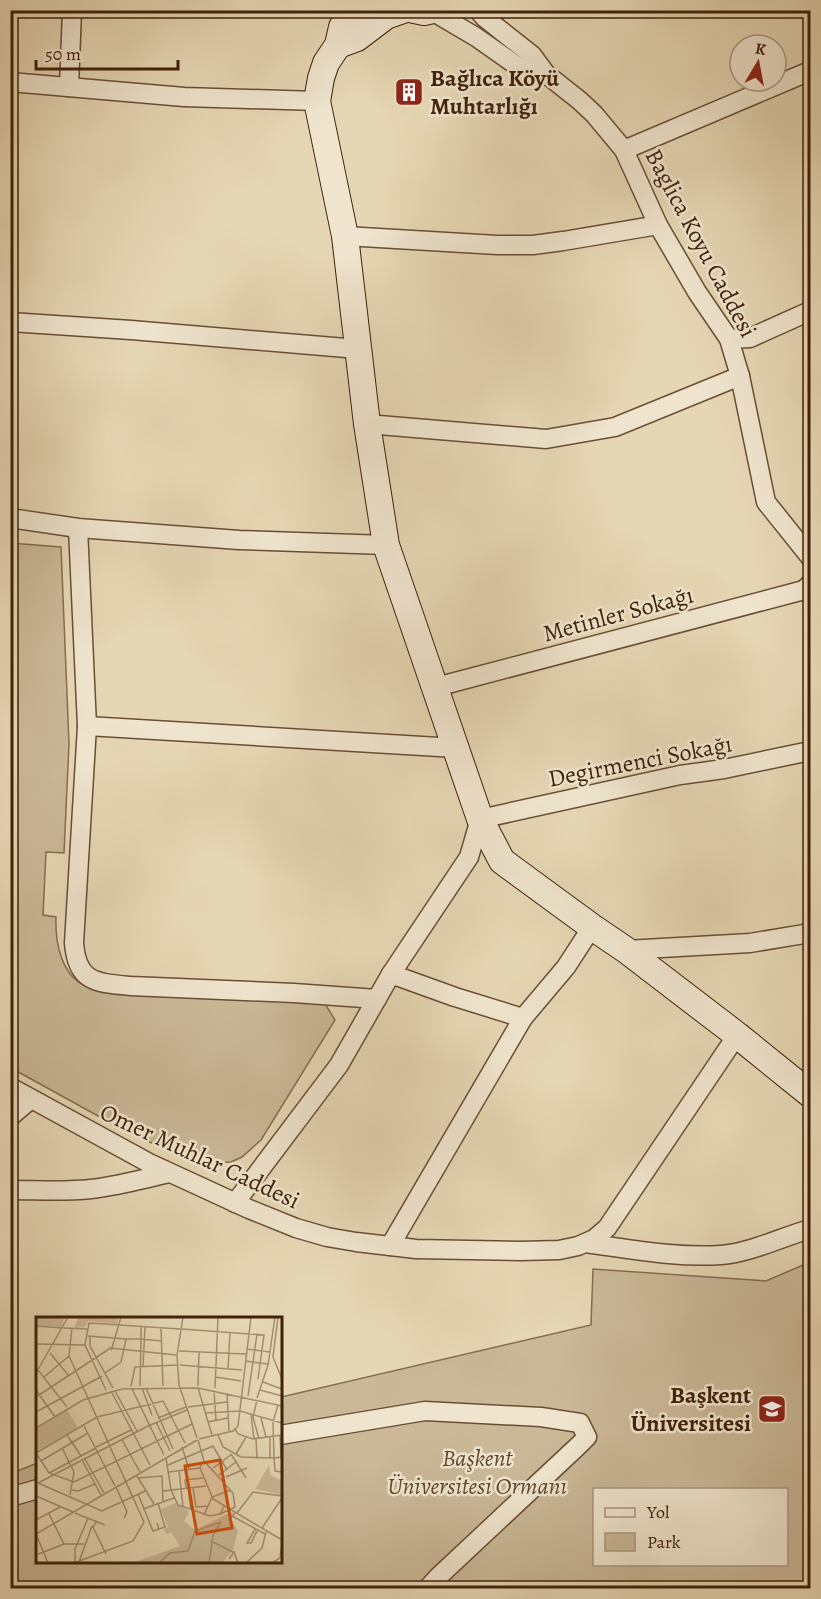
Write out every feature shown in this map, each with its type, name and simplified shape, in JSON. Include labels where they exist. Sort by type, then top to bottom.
[{"type":"street","points":[[69,87],[72,10]]},
{"type":"street","points":[[356,10],[342,27],[338,45],[326,63],[317,101],[345,236],[367,424],[386,545],[480,819],[502,861],[626,950],[810,1094]]},
{"type":"street","points":[[338,45],[357,38],[386,16],[403,10]]},
{"type":"street","points":[[414,10],[432,11],[476,37],[523,70],[546,74]]},
{"type":"street","points":[[478,10],[532,55],[546,74]]},
{"type":"street","points":[[624,150],[810,71]]},
{"type":"street","name":"Baglica Koyu Caddesi","points":[[546,74],[594,114],[624,150],[658,225],[697,292],[729,339],[740,376],[766,502],[810,557]]},
{"type":"street","points":[[10,82],[184,97],[317,101]]},
{"type":"street","points":[[345,236],[533,245],[658,225]]},
{"type":"street","points":[[729,339],[750,338],[810,311]]},
{"type":"street","points":[[10,322],[358,349]]},
{"type":"street","points":[[367,424],[546,439],[615,427],[740,376]]},
{"type":"street","points":[[10,518],[78,528],[239,540],[386,545]]},
{"type":"street","points":[[78,528],[87,726],[74,943],[75,957],[80,968],[94,981],[131,986],[376,999]]},
{"type":"street","name":"Metinler Sokağı","points":[[436,687],[804,590],[810,584]]},
{"type":"street","points":[[87,726],[456,748]]},
{"type":"street","name":"Degirmenci Sokağı","points":[[480,819],[680,775],[724,769],[810,751]]},
{"type":"street","points":[[235,1203],[339,1065],[376,999],[469,857],[480,819]]},
{"type":"street","points":[[390,1246],[523,1018],[566,967],[592,927]]},
{"type":"street","points":[[626,950],[750,943],[810,933]]},
{"type":"street","points":[[392,974],[523,1018]]},
{"type":"street","name":"Omer Muhlar Caddesi","points":[[10,1088],[169,1173],[296,1228],[327,1237],[416,1249],[559,1250],[586,1243],[607,1228],[737,1035]]},
{"type":"street","points":[[10,1117],[31,1099]]},
{"type":"street","points":[[10,1190],[91,1189],[169,1173]]},
{"type":"street","points":[[586,1243],[677,1255],[723,1255],[810,1229]]},
{"type":"street","points":[[282,1435],[425,1411],[541,1417],[580,1424],[587,1437],[428,1588]]},
{"type":"street","points":[[10,1497],[36,1490]]},
{"type":"green space","points":[[10,543],[61,547],[69,744],[64,853],[46,852],[43,915],[56,917],[59,947],[71,975],[79,982],[95,989],[324,1002],[335,1020],[261,1140],[242,1157],[231,1162],[213,1163],[187,1158],[158,1146],[11,1068]]},
{"type":"green space","name":"Başkent Üniversitesi Ormanı","points":[[810,1262],[810,1588],[11,1588],[10,1474],[36,1463],[36,1563],[282,1563],[282,1397],[591,1325],[593,1269],[766,1281]]},
{"type":"place","name":"Bağlıca Köyü Muhtarlığı","points":[[409,92]]},
{"type":"place","name":"Başkent Üniversitesi","points":[[772,1409]]}]
